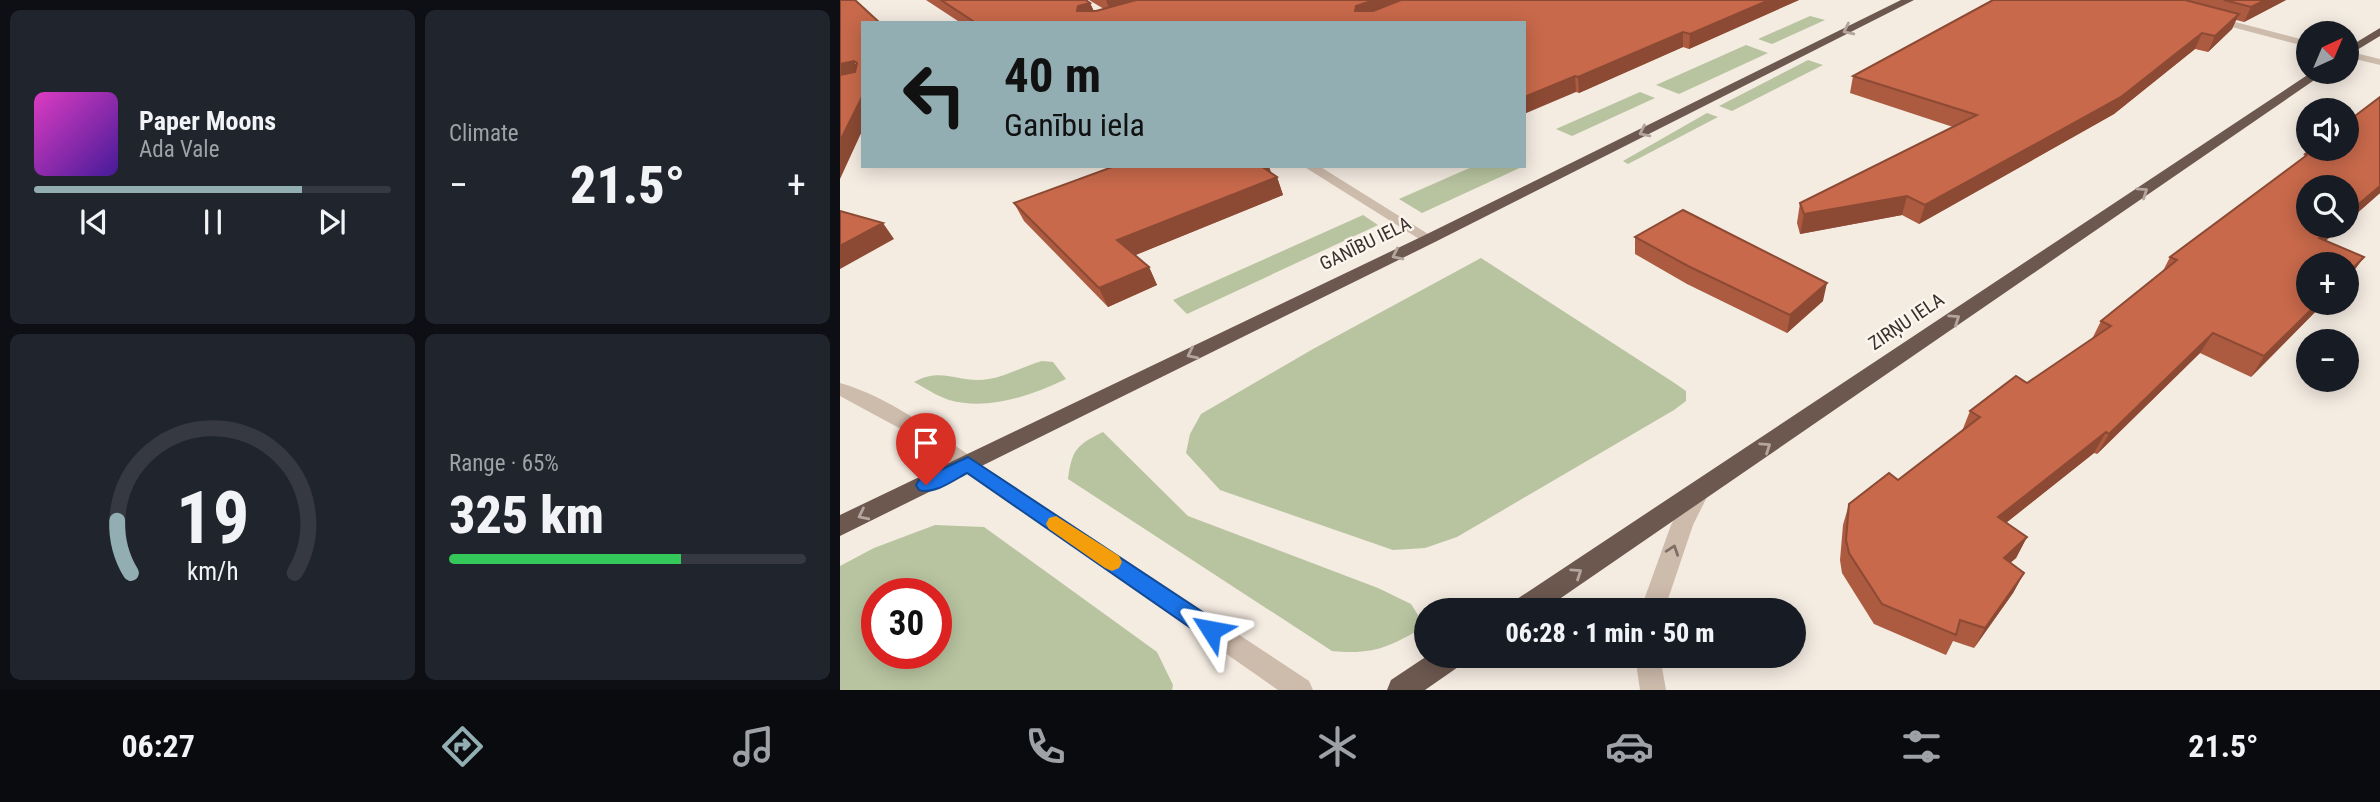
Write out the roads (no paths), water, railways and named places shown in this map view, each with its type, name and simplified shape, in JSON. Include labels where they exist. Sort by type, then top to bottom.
[{"type":"highway","name":"GANĪBU IELA","points":[[840,526],[1429,239],[1909,0]]},
{"type":"highway","points":[[2359,45],[2380,31]]},
{"type":"highway","name":"ZIRŅU IELA","points":[[1540,598],[2302,84]]},
{"type":"highway","points":[[1401,690],[1433,668]]},
{"type":"street","points":[[2199,16],[2296,41]]},
{"type":"street","points":[[2359,56],[2380,62]]},
{"type":"street","points":[[1312,168],[1429,239]]},
{"type":"street","points":[[840,389],[920,430],[1300,690]]},
{"type":"street","points":[[1657,598],[1682,525],[1700,491]]},
{"type":"street","points":[[1649,668],[1653,690]]}]
